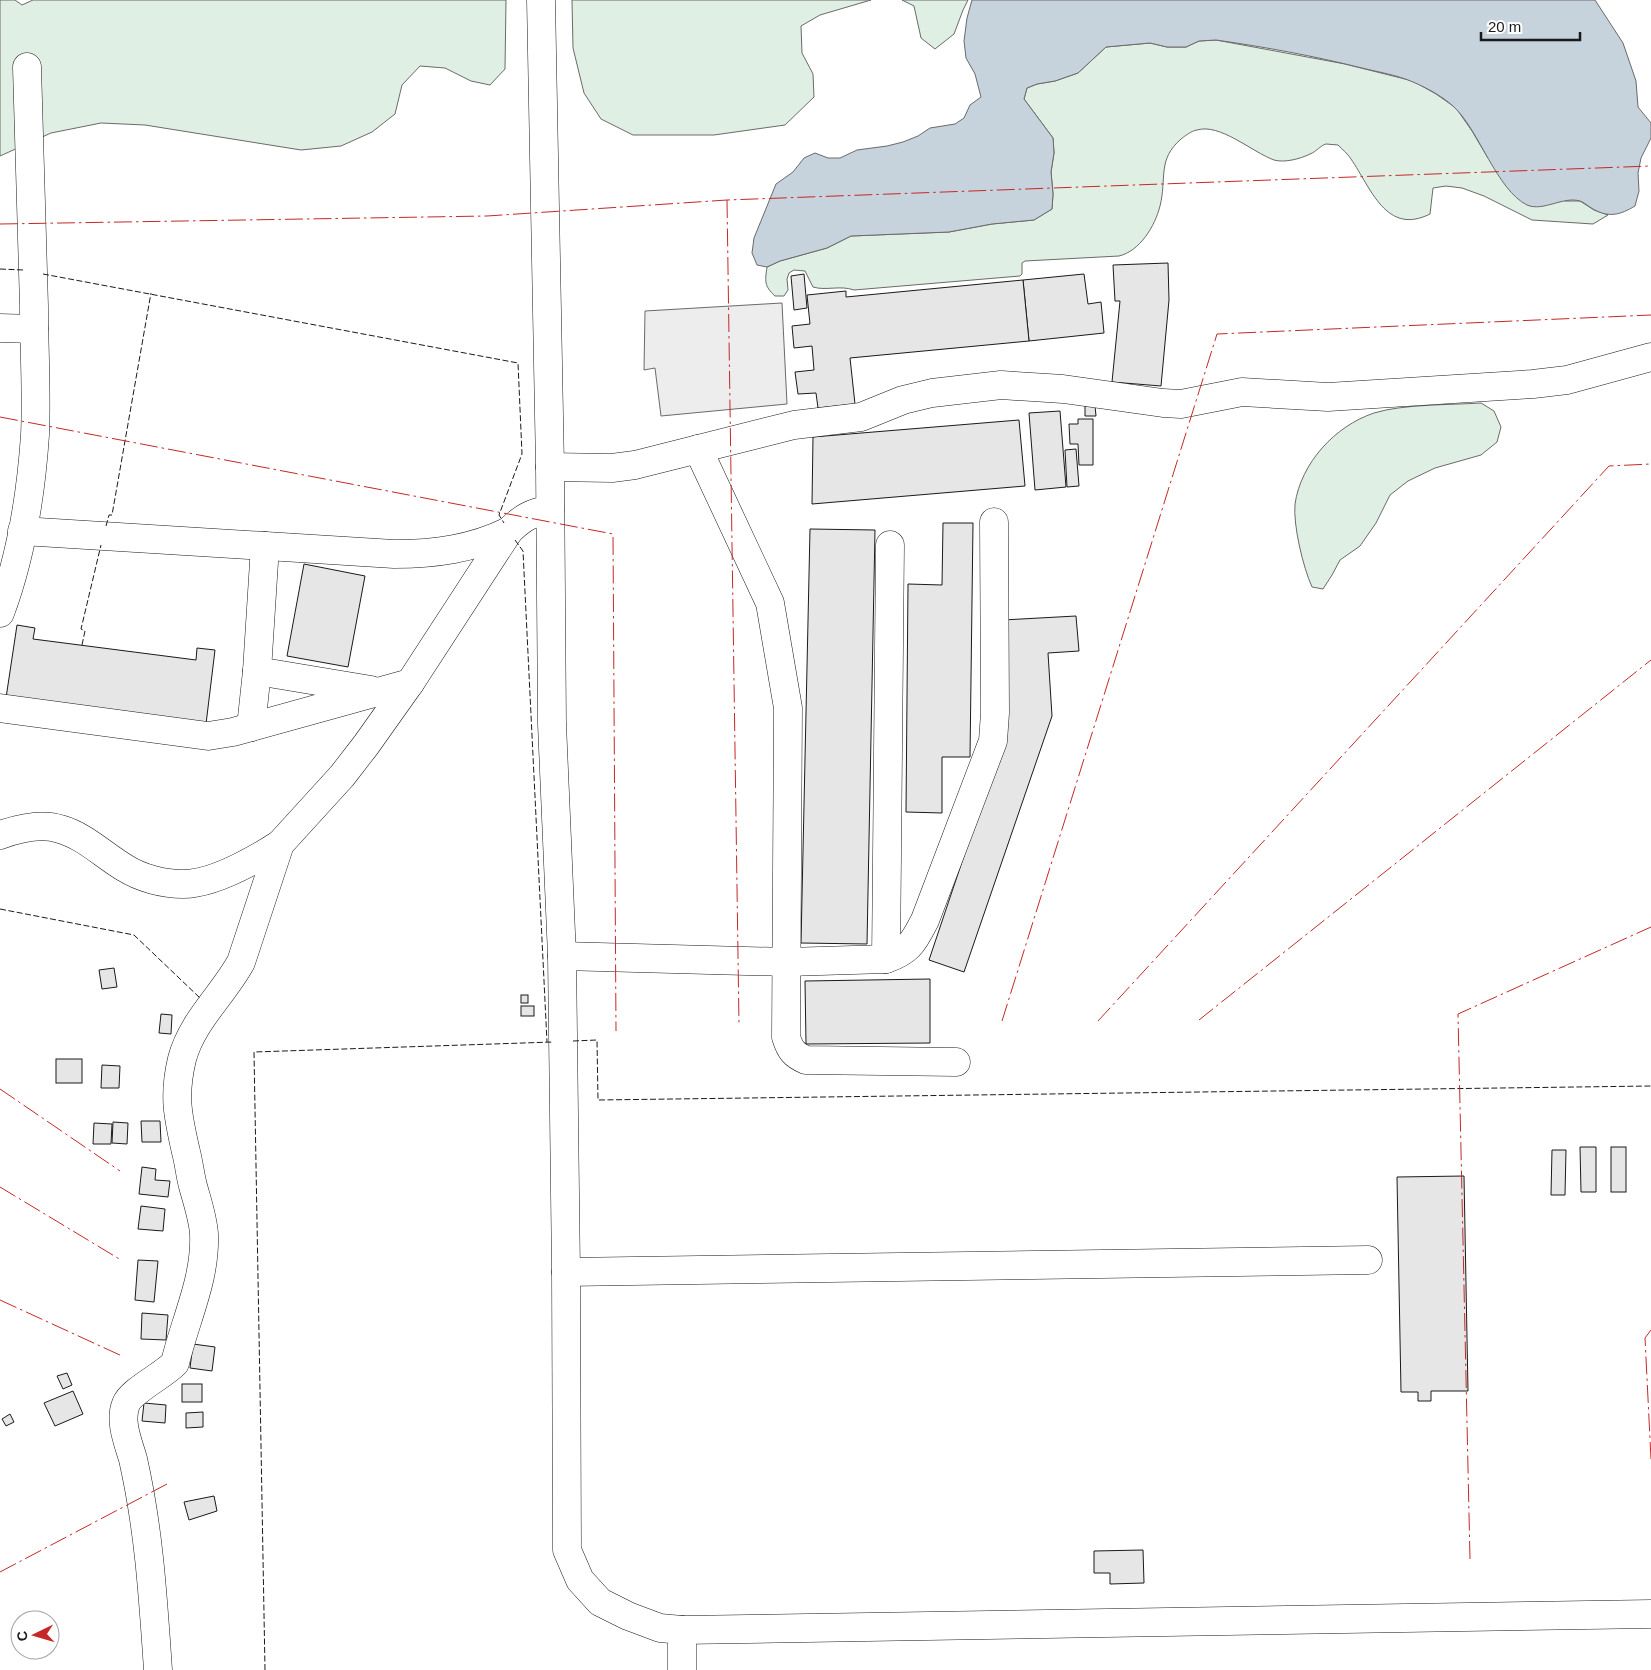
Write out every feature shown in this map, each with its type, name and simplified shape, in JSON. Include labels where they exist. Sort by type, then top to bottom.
[{"type":"lane","points":[[541,0],[550,467],[552,724],[562,956],[568,1550],[580,1580],[600,1602],[628,1616],[660,1628],[682,1630],[1651,1614]]},
{"type":"lane","points":[[0,613],[9,588],[22,531],[28,499],[35,434],[27,67]]},
{"type":"lane","points":[[0,328],[34,329]]},
{"type":"lane","points":[[550,467],[612,468],[634,465],[794,425],[861,417],[903,400],[932,394],[1001,385],[1056,388],[1181,404],[1242,392],[1328,397],[1534,384],[1567,380],[1651,357]]},
{"type":"lane","points":[[698,449],[770,603],[788,708],[786,1037],[790,1049],[797,1056],[806,1060],[956,1062]]},
{"type":"lane","points":[[0,835],[11,831],[37,827],[59,828],[81,838],[126,869],[167,883],[185,884],[206,879],[259,857],[280,844],[342,776],[410,683],[509,531],[529,514],[550,510]]},
{"type":"lane","points":[[562,956],[787,962],[886,959],[900,954],[914,941],[925,920],[993,740],[995,713],[994,522]]},
{"type":"lane","points":[[22,531],[394,554],[445,552],[493,539],[509,531]]},
{"type":"lane","points":[[886,959],[890,545]]},
{"type":"lane","points":[[251,727],[257,671],[265,546]]},
{"type":"lane","points":[[257,671],[380,692]]},
{"type":"lane","points":[[0,708],[208,736],[233,732],[410,683]]},
{"type":"lane","points":[[158,1670],[146,1520],[123,1416],[129,1398],[175,1363],[197,1288],[203,1256],[204,1232],[179,1128],[177,1084],[183,1057],[194,1030],[241,962],[280,844]]},
{"type":"lane","points":[[566,1272],[1368,1260]]},
{"type":"lane","points":[[682,1630],[682,1670]]},
{"type":"green space","points":[[0,0],[15,0],[22,5],[33,0],[506,0],[505,69],[490,85],[471,81],[445,68],[420,66],[402,85],[395,114],[372,132],[341,146],[301,150],[145,125],[101,123],[51,133],[0,156]]},
{"type":"green space","points":[[572,0],[871,0],[820,15],[801,26],[802,53],[813,74],[814,97],[785,125],[714,135],[633,135],[601,119],[584,93],[573,48]]},
{"type":"green space","points":[[902,0],[968,0],[954,34],[935,49],[921,38],[914,6]]},
{"type":"green space","points":[[1216,40],[1345,64],[1413,81],[1456,108],[1488,158],[1565,201],[1580,201],[1594,210],[1608,215],[1593,224],[1532,220],[1484,196],[1462,188],[1446,186],[1433,188],[1430,214],[1415,219],[1402,219],[1391,214],[1381,206],[1350,157],[1338,145],[1326,144],[1302,157],[1278,161],[1265,156],[1226,134],[1206,129],[1190,132],[1173,147],[1164,170],[1162,196],[1158,214],[1146,237],[1134,249],[1119,256],[1025,261],[1022,263],[1022,274],[1020,276],[854,290],[813,287],[805,271],[794,270],[789,273],[787,279],[788,290],[784,296],[775,296],[767,286],[767,267],[780,261],[827,248],[851,236],[949,232],[992,224],[1034,220],[1052,209],[1051,172],[1054,153],[1053,138],[1024,99],[1027,88],[1078,73],[1106,47],[1150,43],[1167,47],[1186,47],[1199,41]]},
{"type":"green space","points":[[1481,403],[1494,411],[1501,427],[1497,442],[1481,455],[1435,468],[1408,481],[1390,495],[1376,523],[1360,546],[1340,560],[1323,589],[1312,587],[1299,546],[1295,504],[1304,474],[1322,448],[1346,427],[1374,413],[1412,406]]},
{"type":"shaded area","points":[[972,0],[1595,0],[1623,43],[1636,81],[1638,107],[1651,123],[1651,138],[1641,158],[1638,173],[1639,191],[1635,206],[1624,212],[1604,214],[1582,202],[1573,200],[1540,207],[1527,205],[1506,187],[1464,118],[1455,108],[1430,90],[1401,77],[1308,56],[1216,40],[1199,41],[1186,47],[1167,47],[1150,43],[1106,47],[1078,73],[1027,88],[1024,99],[1053,138],[1054,153],[1051,172],[1052,209],[1034,220],[992,224],[949,232],[851,236],[827,248],[780,261],[767,267],[757,265],[752,253],[754,238],[776,184],[793,172],[804,158],[815,153],[828,158],[840,158],[857,150],[903,142],[918,136],[930,128],[955,124],[964,118],[970,105],[981,97],[975,74],[966,58],[964,41]]},
{"type":"shaded area","points":[[782,303],[787,404],[661,416],[655,368],[644,370],[645,311]]},
{"type":"building","points":[[1168,263],[1169,300],[1161,386],[1112,382],[1120,301],[1115,301],[1113,265]]},
{"type":"building","points":[[804,274],[807,308],[794,310],[791,276]]},
{"type":"building","points":[[1084,274],[1088,304],[1101,302],[1104,333],[1029,341],[1023,280]]},
{"type":"building","points":[[1023,280],[1029,341],[850,358],[855,404],[818,408],[816,393],[798,394],[795,372],[814,370],[812,346],[794,348],[792,326],[810,324],[807,295],[846,291],[846,297]]},
{"type":"building","points":[[1085,406],[1095,406],[1096,416],[1085,416]]},
{"type":"building","points":[[1060,411],[1066,487],[1035,490],[1029,413]]},
{"type":"building","points":[[1078,419],[1093,419],[1093,465],[1079,465],[1078,444],[1070,444],[1069,424],[1078,424]]},
{"type":"building","points":[[1019,420],[1025,486],[812,504],[813,437]]},
{"type":"building","points":[[1076,449],[1079,486],[1067,487],[1065,450]]},
{"type":"building","points":[[943,523],[973,523],[970,757],[942,757],[942,813],[906,812],[908,584],[942,585]]},
{"type":"building","points":[[810,529],[875,530],[867,944],[801,943]]},
{"type":"building","points":[[304,564],[365,576],[348,667],[287,656]]},
{"type":"building","points":[[1076,616],[1079,651],[1048,653],[1052,716],[964,972],[929,960],[1005,734],[1003,620]]},
{"type":"building","points":[[17,625],[35,628],[33,639],[196,660],[197,648],[215,650],[206,724],[6,698]]},
{"type":"building","points":[[114,968],[117,987],[102,989],[99,970]]},
{"type":"building","points":[[930,979],[930,1043],[806,1044],[805,981]]},
{"type":"building","points":[[521,995],[528,995],[528,1003],[521,1003]]},
{"type":"building","points":[[521,1006],[534,1006],[534,1016],[521,1016]]},
{"type":"building","points":[[161,1014],[172,1015],[171,1034],[159,1033]]},
{"type":"building","points":[[56,1059],[82,1059],[82,1083],[56,1083]]},
{"type":"building","points":[[102,1065],[120,1066],[119,1088],[101,1088]]},
{"type":"building","points":[[141,1121],[160,1121],[161,1142],[142,1142]]},
{"type":"building","points":[[113,1122],[128,1123],[127,1144],[112,1143]]},
{"type":"building","points":[[94,1123],[112,1124],[111,1144],[93,1144]]},
{"type":"building","points":[[1580,1147],[1596,1147],[1596,1192],[1581,1192]]},
{"type":"building","points":[[1611,1147],[1626,1147],[1626,1192],[1611,1192]]},
{"type":"building","points":[[1552,1150],[1566,1150],[1565,1195],[1551,1195]]},
{"type":"building","points":[[142,1167],[156,1169],[155,1180],[170,1181],[168,1197],[139,1194]]},
{"type":"building","points":[[1464,1176],[1468,1391],[1431,1391],[1431,1401],[1418,1401],[1418,1392],[1401,1392],[1397,1177]]},
{"type":"building","points":[[141,1206],[165,1209],[163,1231],[138,1229]]},
{"type":"building","points":[[138,1260],[158,1261],[154,1302],[135,1300]]},
{"type":"building","points":[[142,1313],[168,1315],[166,1340],[141,1339]]},
{"type":"building","points":[[193,1344],[215,1347],[212,1371],[190,1368]]},
{"type":"building","points":[[67,1373],[72,1385],[63,1389],[57,1376]]},
{"type":"building","points":[[182,1384],[202,1384],[202,1402],[182,1402]]},
{"type":"building","points":[[73,1391],[83,1414],[55,1426],[44,1403]]},
{"type":"building","points":[[144,1403],[166,1405],[165,1423],[142,1421]]},
{"type":"building","points":[[203,1412],[203,1427],[186,1428],[186,1413]]},
{"type":"building","points":[[10,1414],[14,1422],[6,1426],[2,1419]]},
{"type":"building","points":[[214,1496],[217,1511],[189,1520],[184,1502]]},
{"type":"building","points":[[1143,1550],[1144,1583],[1110,1584],[1110,1573],[1094,1573],[1094,1551]]},
{"type":"fence","points":[[0,269],[23,270]]},
{"type":"fence","points":[[43,274],[518,363],[522,454],[499,515],[504,523]]},
{"type":"fence","points":[[106,526],[109,515],[112,515],[151,293]]},
{"type":"fence","points":[[515,540],[523,551],[547,1042]]},
{"type":"fence","points":[[82,645],[85,631],[81,629],[101,545]]},
{"type":"fence","points":[[0,909],[134,935],[200,998]]},
{"type":"fence","points":[[573,1041],[597,1040],[598,1100],[1651,1086]]},
{"type":"fence","points":[[265,1670],[254,1052],[553,1042]]},
{"type":"power","points":[[0,224],[487,216],[727,200],[1651,166]]},
{"type":"power","points":[[727,200],[739,1024]]},
{"type":"power","points":[[1002,1021],[1217,334],[1651,315]]},
{"type":"power","points":[[0,417],[613,534],[616,1031]]},
{"type":"power","points":[[1098,1021],[1609,466],[1651,464]]},
{"type":"power","points":[[1199,1020],[1651,660]]},
{"type":"power","points":[[1470,1559],[1458,1014],[1651,927]]},
{"type":"power","points":[[0,1089],[120,1171]]},
{"type":"power","points":[[0,1187],[121,1260]]},
{"type":"power","points":[[0,1300],[122,1356]]},
{"type":"power","points":[[1651,1330],[1645,1338],[1651,1459]]},
{"type":"power","points":[[0,1572],[167,1484]]}]
